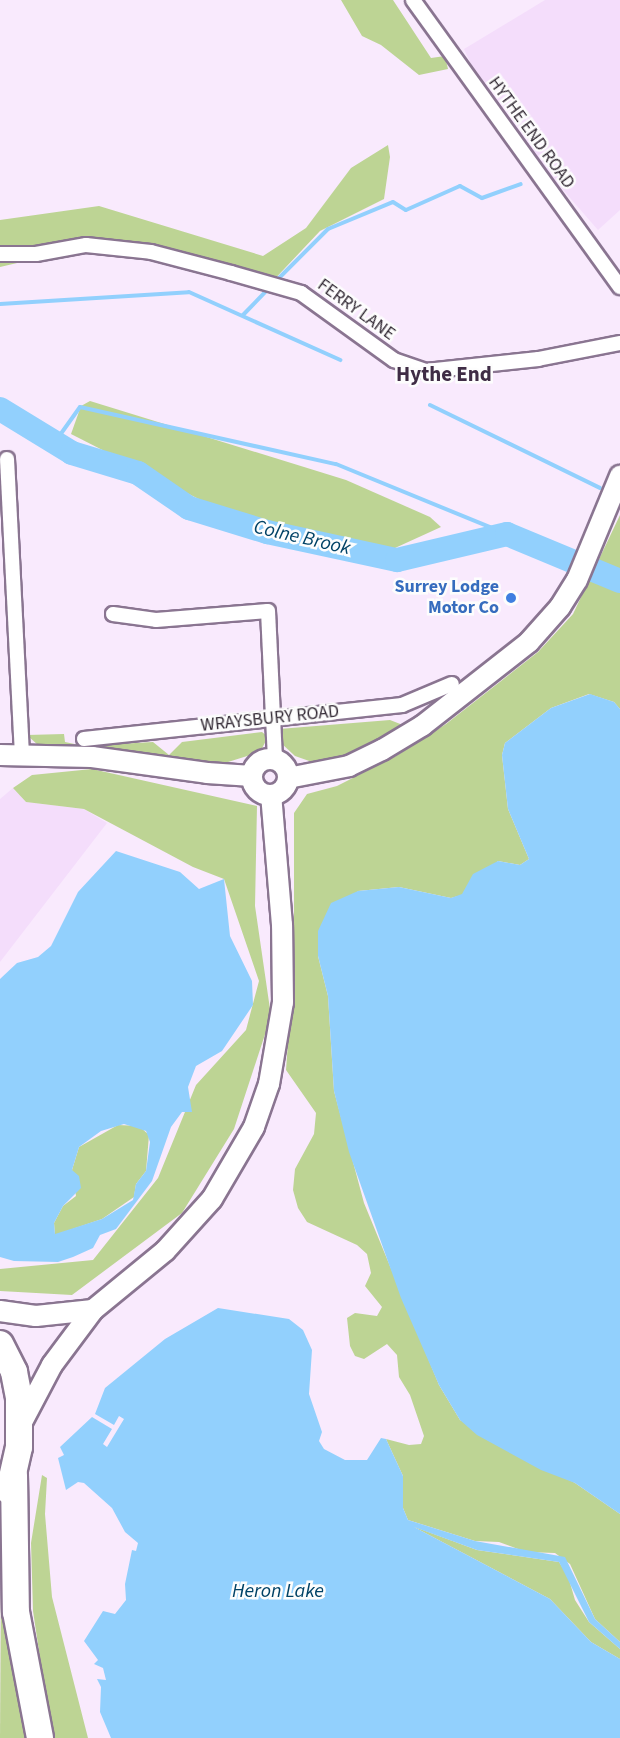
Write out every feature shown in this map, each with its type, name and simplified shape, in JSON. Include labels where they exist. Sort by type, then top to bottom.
[{"type":"highway","points":[[0,1344],[14,1372],[21,1424],[14,1475],[16,1612],[40,1738]]},
{"type":"highway","points":[[0,1520],[14,1475]]},
{"type":"main road","points":[[288,778],[349,766],[422,726],[529,642],[560,608],[577,580],[620,476]]},
{"type":"main road","points":[[0,755],[92,757],[207,774],[252,776]]},
{"type":"main road","points":[[275,759],[285,766],[288,778],[282,790],[271,795],[259,791],[252,776],[262,760],[275,759]]},
{"type":"main road","points":[[21,1424],[34,1393],[93,1310],[165,1251],[212,1199],[243,1149],[266,1094],[283,1002],[282,925],[271,795]]},
{"type":"main road","points":[[0,1311],[36,1316],[93,1310]]},
{"type":"street","name":"HYTHE END ROAD","points":[[413,0],[620,287]]},
{"type":"street","name":"FERRY LANE","points":[[0,254],[36,254],[86,245],[151,252],[231,273],[301,293],[393,360],[426,371],[538,359],[620,343]]},
{"type":"street","points":[[7,459],[22,754]]},
{"type":"street","points":[[113,614],[156,620],[268,611],[275,759]]},
{"type":"street","name":"WRAYSBURY ROAD","points":[[84,739],[402,705],[452,684]]},
{"type":"shaded area","points":[[545,0],[620,0],[620,210],[598,230],[550,175],[477,77],[464,49]]},
{"type":"shaded area","points":[[13,788],[26,802],[84,809],[107,823],[0,962],[0,799]]},
{"type":"green space","points":[[341,0],[393,0],[431,58],[445,56],[448,69],[419,75],[381,45],[362,36]]},
{"type":"green space","points":[[388,145],[390,157],[384,199],[320,231],[269,285],[163,257],[86,247],[0,267],[0,220],[99,206],[263,256],[306,228],[351,168]]},
{"type":"green space","points":[[90,401],[346,480],[430,517],[441,527],[395,548],[365,551],[234,517],[71,434],[81,406]]},
{"type":"green space","points":[[620,515],[620,709],[614,702],[589,694],[551,708],[505,743],[502,755],[508,809],[529,859],[520,865],[498,861],[462,895],[451,898],[399,887],[358,891],[318,956],[328,996],[334,1091],[364,1203],[439,1385],[460,1420],[575,1483],[620,1514],[620,1642],[595,1619],[570,1564],[555,1553],[526,1552],[499,1542],[475,1541],[408,1520],[403,1508],[403,1476],[386,1439],[409,1445],[421,1444],[424,1436],[410,1395],[399,1377],[397,1355],[387,1344],[364,1359],[355,1356],[350,1346],[347,1318],[355,1313],[377,1316],[382,1307],[365,1286],[371,1273],[367,1254],[357,1245],[307,1222],[298,1208],[293,1190],[295,1169],[314,1134],[316,1113],[286,1070],[294,959],[294,813],[307,794],[337,786],[396,756],[446,724],[538,652],[573,614]]},
{"type":"green space","points":[[390,720],[408,727],[355,757],[315,763],[295,756],[281,743],[279,729]]},
{"type":"green space","points":[[262,732],[268,737],[260,752],[212,767],[39,746],[27,735],[64,734],[65,742],[84,746],[153,742],[169,755],[182,742]]},
{"type":"green space","points":[[92,769],[257,806],[255,906],[271,1016],[234,1129],[182,1213],[72,1295],[0,1291],[0,1269],[93,1260],[158,1178],[196,1085],[246,1030],[259,981],[224,879],[193,867],[84,809],[26,802],[13,788],[32,775]]},
{"type":"green space","points":[[118,1125],[139,1126],[149,1135],[146,1171],[136,1184],[134,1197],[102,1219],[55,1235],[54,1223],[63,1206],[76,1196],[72,1170],[79,1147]]},
{"type":"green space","points":[[42,1475],[47,1478],[45,1514],[52,1597],[88,1738],[52,1738],[33,1611],[31,1543]]},
{"type":"green space","points":[[412,1526],[477,1550],[559,1562],[568,1576],[575,1600],[589,1622],[620,1649],[620,1659],[591,1642],[550,1599]]},
{"type":"green space","points":[[1,1576],[29,1738],[0,1738]]},
{"type":"water","points":[[590,694],[614,702],[620,709],[620,1514],[575,1483],[541,1470],[477,1435],[460,1420],[439,1385],[401,1298],[349,1152],[334,1091],[328,996],[318,956],[318,931],[331,903],[358,891],[399,887],[451,898],[462,894],[473,874],[498,861],[520,865],[529,859],[508,809],[502,755],[505,743],[551,708]]},
{"type":"water","points":[[116,851],[180,872],[199,889],[224,879],[230,936],[252,981],[253,1005],[222,1051],[196,1066],[188,1087],[192,1112],[182,1112],[171,1127],[152,1181],[116,1229],[100,1235],[93,1248],[58,1262],[14,1261],[0,1257],[0,979],[17,963],[38,957],[51,946],[78,892]],"holes":[[[124,1124],[146,1131],[150,1142],[146,1171],[136,1184],[133,1200],[102,1219],[55,1234],[54,1223],[63,1206],[81,1188],[79,1176],[72,1170],[79,1147],[101,1131]]]},
{"type":"water","name":"Heron Lake","points":[[218,1308],[289,1319],[303,1330],[312,1350],[309,1394],[322,1432],[319,1441],[324,1449],[345,1460],[367,1460],[381,1438],[386,1439],[403,1476],[403,1508],[408,1520],[475,1541],[565,1557],[595,1619],[620,1642],[620,1649],[589,1622],[559,1562],[477,1550],[414,1527],[550,1599],[591,1642],[620,1659],[620,1738],[111,1738],[100,1712],[101,1687],[97,1679],[106,1680],[103,1668],[94,1664],[98,1660],[84,1641],[103,1611],[115,1614],[126,1600],[125,1584],[132,1550],[136,1551],[138,1543],[125,1532],[112,1508],[84,1483],[78,1482],[66,1490],[58,1458],[64,1455],[60,1447],[92,1417],[112,1429],[103,1444],[107,1447],[124,1419],[119,1416],[114,1425],[95,1414],[105,1388],[165,1339]]},
{"type":"waterway","points":[[274,283],[328,229],[393,202],[406,210],[460,186],[482,198],[521,184]]},
{"type":"waterway","points":[[243,315],[269,288]]},
{"type":"waterway","points":[[0,304],[189,292],[340,360]]},
{"type":"waterway","points":[[430,405],[600,488]]},
{"type":"waterway","points":[[55,442],[80,407],[336,464],[507,534]]},
{"type":"waterway","name":"Colne Brook","points":[[0,409],[72,453],[138,473],[189,508],[267,532],[397,560],[507,534],[620,581]]},
{"type":"place","name":"Surrey Lodge Motor Co","points":[[511,598]]},
{"type":"district","name":"Hythe End","points":[[444,374]]}]
